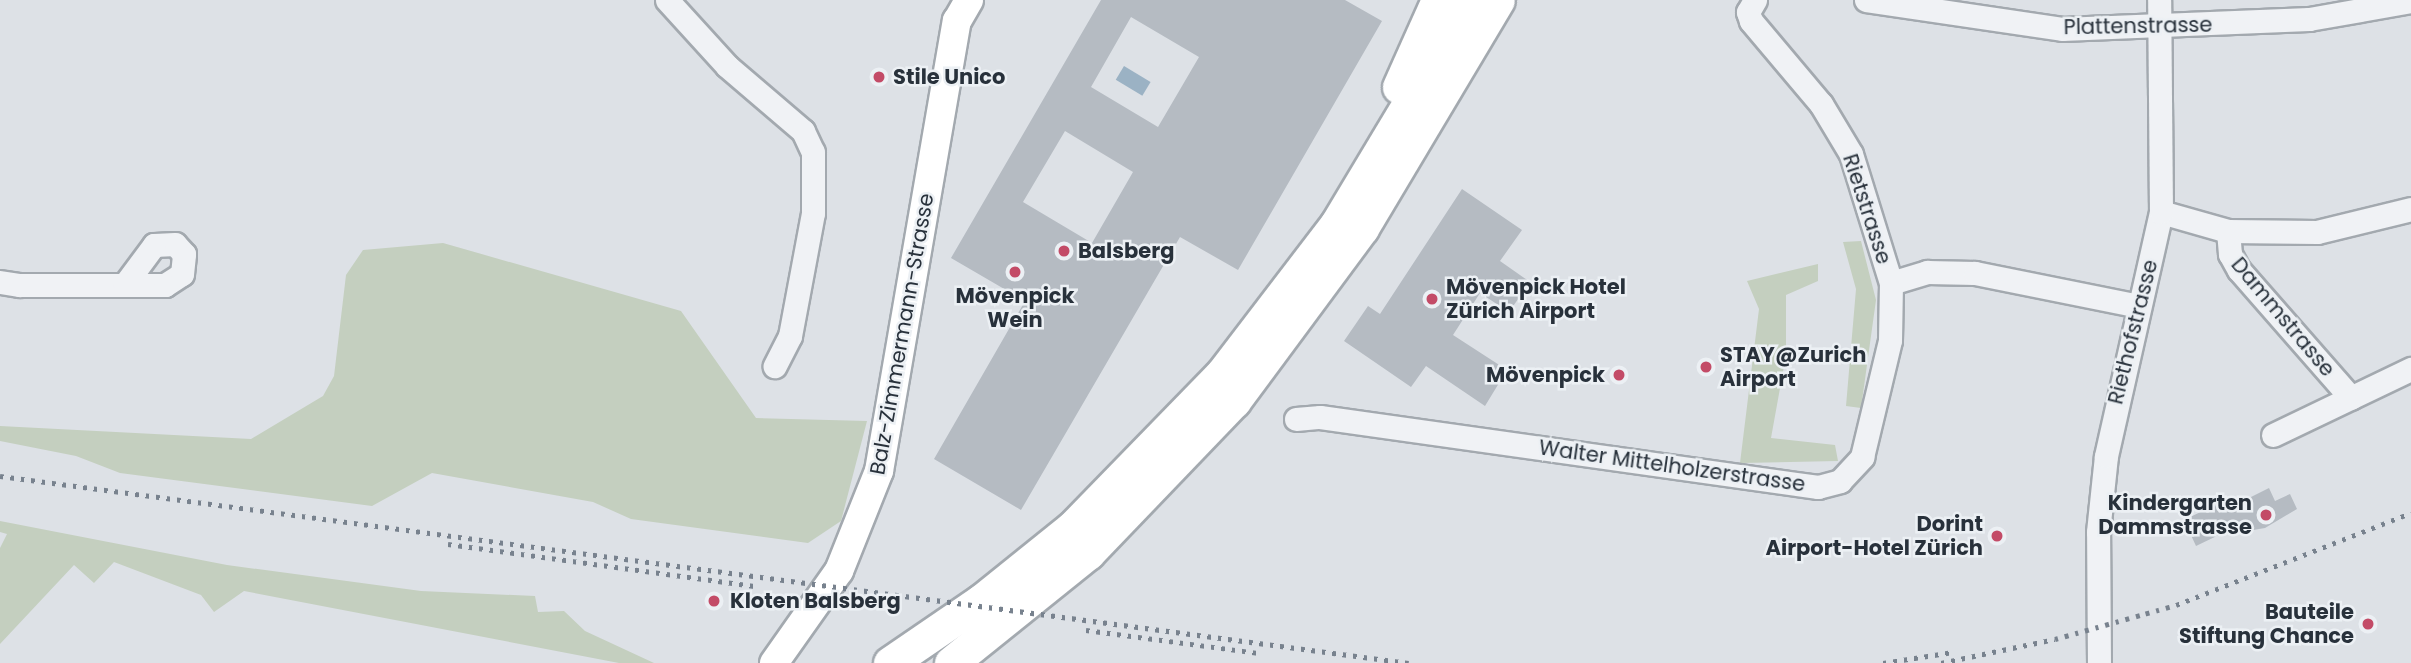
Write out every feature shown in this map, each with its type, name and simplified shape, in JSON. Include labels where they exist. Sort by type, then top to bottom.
[{"type":"highway","points":[[1336,225],[1438,0]]},
{"type":"highway","points":[[890,663],[1029,564],[1137,467],[1240,352],[1336,225],[1471,0]]},
{"type":"highway","points":[[951,663],[1088,553],[1208,431],[1335,268],[1461,67],[1498,0]]},
{"type":"highway","points":[[1461,67],[1522,0]]},
{"type":"main road","name":"Balz-Zimmermann-Strasse","points":[[774,663],[839,571],[878,471],[960,7]]},
{"type":"street","points":[[667,0],[727,66],[803,131],[813,152],[813,213],[790,336],[775,366]]},
{"type":"street","name":"Rietstrasse","points":[[1755,0],[1751,21],[1821,104],[1851,154],[1891,283],[1927,272],[1975,273],[2138,306]]},
{"type":"street","name":"Plattenstrasse","points":[[1866,0],[2062,29],[2159,29],[2309,19],[2411,1]]},
{"type":"street","name":"Riethofstrasse","points":[[2099,663],[2101,488],[2138,306],[2161,212],[2159,0]]},
{"type":"street","points":[[2161,212],[2228,231],[2317,232],[2411,209]]},
{"type":"street","name":"Dammstrasse","points":[[2228,231],[2230,254],[2239,270],[2351,398]]},
{"type":"street","points":[[0,282],[125,284]]},
{"type":"street","name":"Walter Mittelholzerstrasse","points":[[1296,419],[1338,420],[1818,487],[1840,481],[1862,457],[1890,340],[1891,283]]},
{"type":"street","name":"Dammstrasse","points":[[2273,435],[2411,369]]},
{"type":"green space","points":[[1861,241],[1876,300],[1861,408],[1846,406],[1856,289],[1843,242]]},
{"type":"green space","points":[[443,243],[681,311],[756,418],[867,421],[841,521],[808,543],[631,519],[593,502],[432,473],[372,506],[120,473],[76,456],[0,441],[0,426],[251,439],[323,396],[334,376],[346,275],[363,250]]},
{"type":"green space","points":[[1818,264],[1818,281],[1786,295],[1786,355],[1771,438],[1835,445],[1838,461],[1740,463],[1759,309],[1747,281]]},
{"type":"green space","points":[[0,521],[227,565],[421,591],[535,596],[538,612],[564,611],[585,631],[654,663],[619,663],[244,591],[214,612],[201,595],[114,562],[94,583],[74,565],[0,644],[0,548],[7,534],[0,532]]},
{"type":"water","points":[[1124,66],[1151,82],[1142,96],[1116,80]]},
{"type":"building","name":"Balsberg","points":[[1101,0],[1345,0],[1382,21],[1238,270],[1180,237],[1021,510],[934,459],[1025,301],[951,258]],"holes":[[[1131,17],[1199,57],[1158,127],[1091,87]],[[1065,131],[1133,172],[1092,243],[1023,202]]]},
{"type":"building","name":"Mövenpick Hotel Zürich Airport","points":[[1462,189],[1522,230],[1500,261],[1530,282],[1509,312],[1480,293],[1453,335],[1507,370],[1485,406],[1426,366],[1411,387],[1344,341],[1368,306],[1380,314]]},
{"type":"building","points":[[2269,488],[2275,501],[2290,494],[2297,509],[2265,528],[2253,530],[2248,521],[2196,546],[2184,520],[2215,505],[2219,513]]},
{"type":"railway","points":[[0,476],[1409,663]]},
{"type":"railway","points":[[1941,663],[2055,639],[2176,605],[2411,513]]},
{"type":"railway","points":[[448,544],[756,586]]},
{"type":"railway","points":[[1086,630],[1259,653]]},
{"type":"railway","points":[[1883,663],[1953,652]]},
{"type":"place","name":"Stile Unico","points":[[879,77]]},
{"type":"place","name":"Balsberg","points":[[1064,251]]},
{"type":"place","name":"Mövenpick Wein","points":[[1015,272]]},
{"type":"place","name":"Mövenpick Hotel Zürich Airport","points":[[1432,299]]},
{"type":"place","name":"STAY@Zurich Airport","points":[[1706,367]]},
{"type":"place","name":"Mövenpick","points":[[1619,375]]},
{"type":"place","name":"Kindergarten Dammstrasse","points":[[2266,515]]},
{"type":"place","name":"Dorint Airport-Hotel Zürich","points":[[1997,536]]},
{"type":"place","name":"Kloten Balsberg","points":[[714,601]]},
{"type":"place","name":"Bauteile Stiftung Chance","points":[[2368,624]]}]
